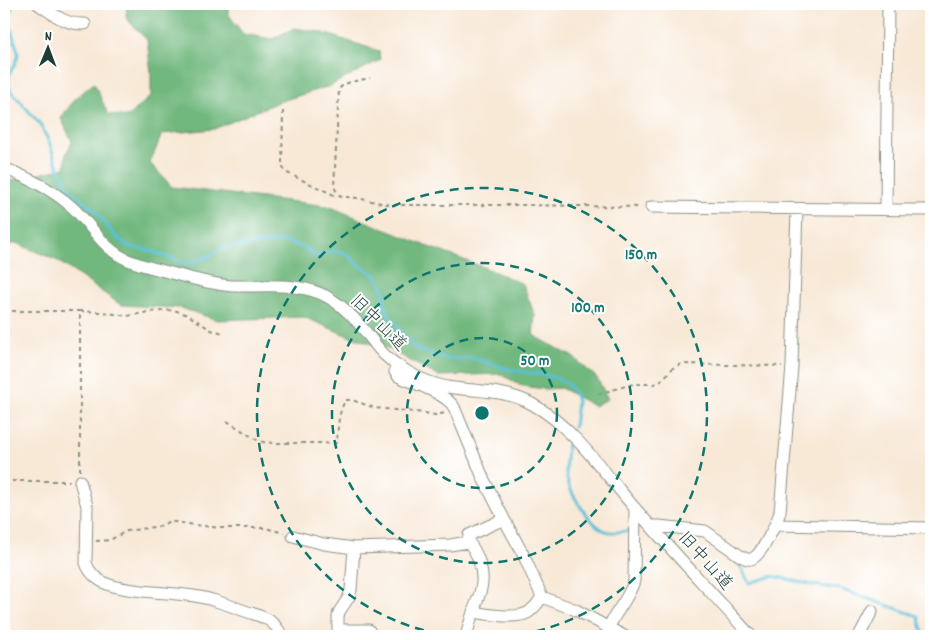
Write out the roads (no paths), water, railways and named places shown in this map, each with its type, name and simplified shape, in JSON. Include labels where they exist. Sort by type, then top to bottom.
[{"type":"street","points":[[38,4],[61,20],[85,24]]},
{"type":"street","points":[[886,210],[888,4]]},
{"type":"street","name":"旧中山道","points":[[4,168],[32,180],[61,199],[72,208],[106,246],[127,260],[214,284],[299,287],[319,293],[342,308],[365,331],[378,349],[414,376],[440,385],[504,393],[535,405],[550,415],[579,442],[635,508],[751,636]]},
{"type":"street","points":[[651,207],[931,210]]},
{"type":"street","points":[[652,526],[705,531],[746,559],[752,559],[759,554],[775,526],[780,512],[792,366],[797,209]]},
{"type":"street","points":[[396,364],[395,372],[398,376],[451,402],[484,480],[524,556],[542,597],[576,610],[607,632],[624,636]]},
{"type":"street","points":[[80,482],[87,506],[86,556],[88,569],[92,574],[106,584],[126,589],[204,598],[270,621],[280,632],[281,636]]},
{"type":"street","points":[[607,632],[631,592],[634,581],[635,508]]},
{"type":"street","points":[[468,542],[469,535],[504,519]]},
{"type":"street","points":[[775,526],[931,528]]},
{"type":"street","points":[[293,536],[324,544],[354,548],[450,545],[468,542]]},
{"type":"street","points":[[466,636],[482,582],[479,559],[468,542]]},
{"type":"street","points":[[354,548],[352,590],[338,617],[338,633],[369,630]]},
{"type":"street","points":[[473,612],[521,615],[529,612],[542,597]]},
{"type":"street","points":[[858,636],[872,611]]},
{"type":"waterway","points":[[13,4],[10,23],[18,54],[9,76],[8,85],[40,124],[70,191],[95,210],[114,235],[128,246],[154,252],[182,263],[192,263],[223,248],[282,241],[303,247],[315,255],[323,255],[332,251],[347,254],[356,263],[374,274],[383,288],[386,311],[416,349],[444,358],[473,358],[511,370],[558,379],[567,384],[574,392],[577,401],[574,427]]},
{"type":"waterway","points":[[569,439],[566,461],[567,478],[578,503],[596,525],[605,531],[632,530]]},
{"type":"waterway","points":[[708,540],[740,565],[749,583],[773,576],[840,589],[918,616],[924,636]]}]
